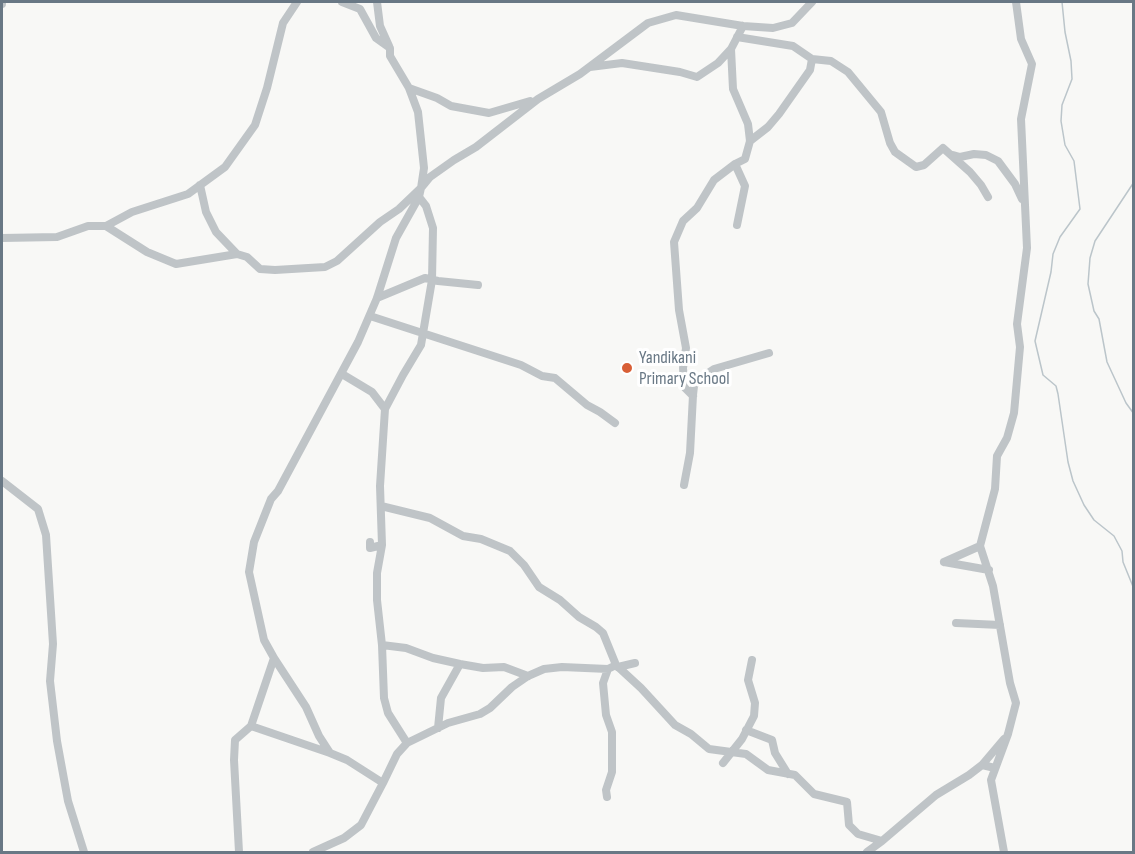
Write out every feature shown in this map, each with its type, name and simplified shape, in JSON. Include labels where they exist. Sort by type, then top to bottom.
[{"type":"street","points":[[2,238],[57,237],[88,226],[106,226],[132,212],[188,194],[225,167],[255,125],[283,23],[297,2]]},
{"type":"street","points":[[342,2],[360,9],[376,38],[390,48]]},
{"type":"street","points":[[330,753],[306,707],[264,640],[249,572],[254,542],[271,499],[278,491],[342,374],[370,316],[396,238],[419,197],[424,168],[418,112],[409,88],[390,56],[390,48],[381,26],[377,2]]},
{"type":"street","points":[[106,226],[147,252],[176,264],[237,254],[247,257],[260,269],[326,267],[337,261],[380,222],[399,209],[430,177],[463,153],[476,147],[538,99],[561,86],[648,23],[676,15],[743,26],[773,28],[792,23],[813,2]]},
{"type":"street","points":[[1004,852],[991,791],[991,780],[1016,704],[989,570],[980,546],[995,489],[997,456],[1007,438],[1014,413],[1020,347],[1017,324],[1028,248],[1021,119],[1032,64],[1021,39],[1016,2]]},
{"type":"street","points":[[586,68],[622,63],[697,77],[718,63],[731,49],[743,26]]},
{"type":"street","points":[[737,37],[793,46],[812,59],[831,61],[848,72],[881,112],[895,152],[916,166],[924,165],[943,148],[981,184],[988,197]]},
{"type":"street","points":[[693,396],[684,388],[682,368],[686,348],[679,310],[674,242],[683,221],[696,208],[714,180],[745,159],[750,141],[748,124],[733,89],[731,49]]},
{"type":"street","points":[[750,141],[768,127],[779,114],[810,70],[812,59]]},
{"type":"street","points":[[409,88],[437,98],[451,106],[489,113],[538,99]]},
{"type":"street","points":[[951,155],[960,158],[974,154],[986,155],[998,161],[1015,184],[1025,205]]},
{"type":"street","points":[[735,164],[745,186],[737,225]]},
{"type":"street","points":[[200,185],[206,212],[216,232],[237,254]]},
{"type":"street","points":[[407,743],[388,713],[384,698],[377,573],[382,545],[380,486],[386,409],[421,345],[432,280],[433,228],[426,206],[419,197]]},
{"type":"street","points":[[377,298],[425,278],[478,285]]},
{"type":"street","points":[[370,316],[521,365],[542,376],[555,378],[587,405],[615,423]]},
{"type":"street","points":[[684,388],[714,369],[769,353]]},
{"type":"street","points":[[342,374],[372,392],[386,409]]},
{"type":"street","points":[[684,485],[692,429],[694,386],[699,378]]},
{"type":"street","points":[[2,481],[38,509],[46,535],[53,644],[50,681],[57,741],[68,801],[84,852]]},
{"type":"street","points":[[381,506],[430,518],[462,536],[481,538],[510,551],[524,565],[539,587],[603,633],[614,667],[641,688],[675,725],[691,734],[709,749],[746,754],[768,770],[795,775],[814,794],[847,802],[849,825],[858,834],[882,841]]},
{"type":"street","points":[[370,542],[370,548],[382,545]]},
{"type":"street","points":[[980,546],[944,562],[989,570]]},
{"type":"street","points":[[956,623],[1000,625]]},
{"type":"street","points":[[382,645],[406,648],[433,658],[460,664],[483,668],[504,667],[528,676]]},
{"type":"street","points":[[239,852],[235,740],[251,726],[274,658]]},
{"type":"street","points":[[723,763],[742,739],[754,716],[755,704],[748,680],[752,660]]},
{"type":"street","points":[[313,852],[344,838],[361,825],[397,754],[407,743],[438,728],[480,714],[490,708],[512,687],[544,669],[614,667],[635,663]]},
{"type":"street","points":[[438,728],[441,698],[460,664]]},
{"type":"street","points":[[608,797],[606,790],[612,772],[612,732],[606,715],[603,683],[614,667]]},
{"type":"street","points":[[251,726],[347,760],[383,783]]},
{"type":"street","points":[[746,730],[772,740],[775,753],[788,774]]},
{"type":"street","points":[[871,851],[936,795],[982,765],[1008,734]]},
{"type":"street","points":[[982,765],[995,768]]},
{"type":"waterway","points":[[1062,2],[1072,79],[1062,105],[1061,121],[1065,145],[1074,161],[1080,209],[1060,237],[1053,254],[1035,341],[1043,375],[1056,386],[1073,481],[1094,520],[1114,536],[1122,551],[1123,562],[1134,589]]},
{"type":"waterway","points":[[1134,182],[1095,241],[1090,258],[1088,284],[1094,311],[1099,319],[1107,362],[1126,403],[1134,414]]},
{"type":"place","name":"Yandikani Primary School","points":[[627,368]]}]
